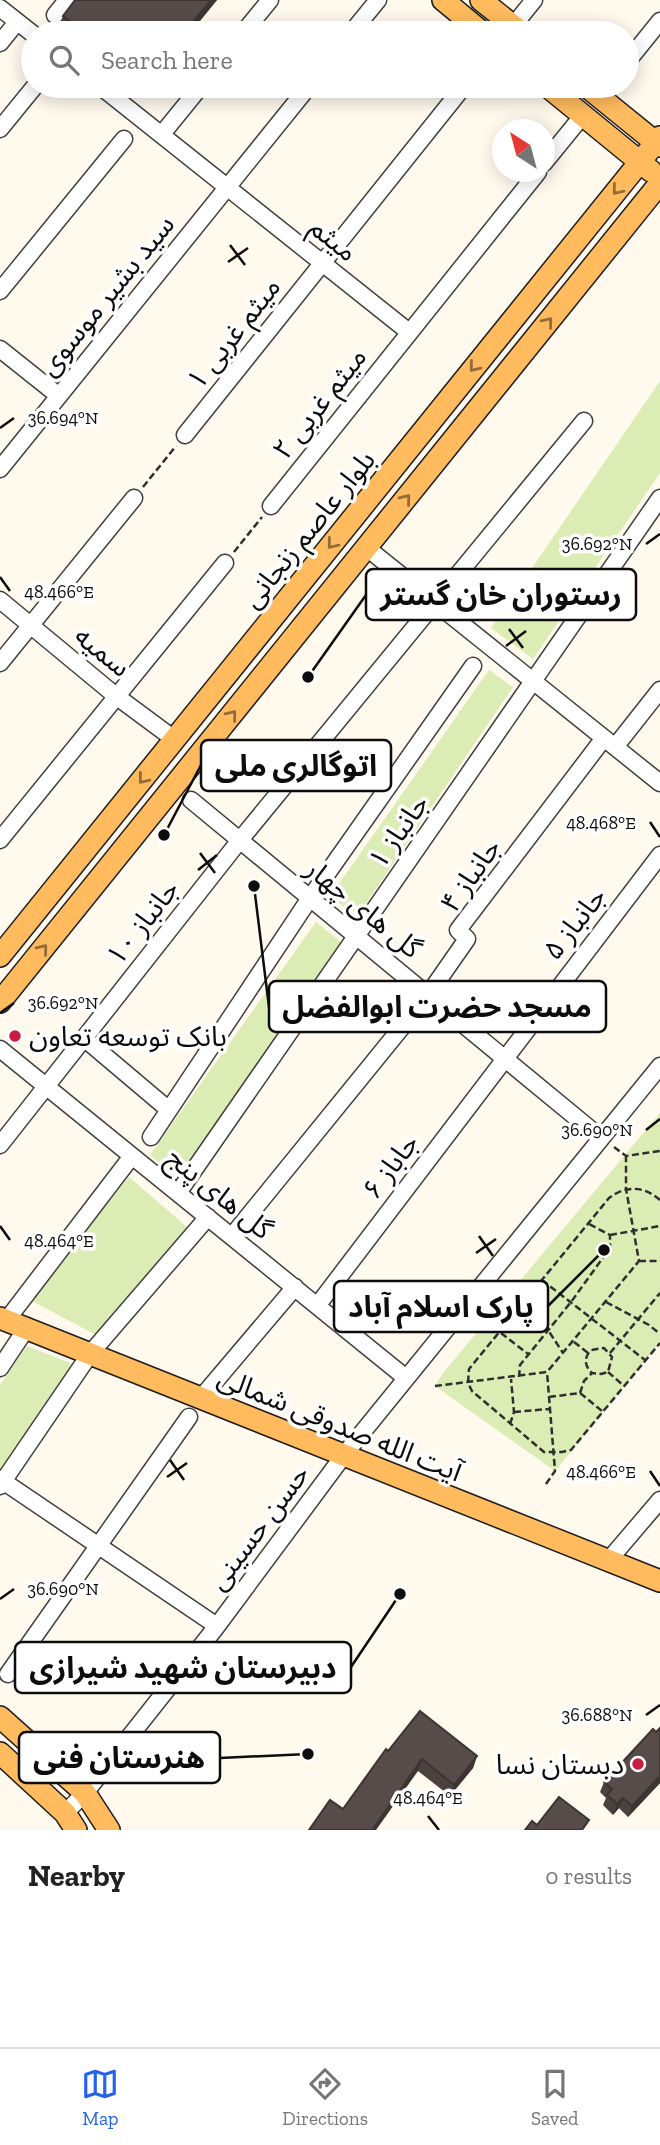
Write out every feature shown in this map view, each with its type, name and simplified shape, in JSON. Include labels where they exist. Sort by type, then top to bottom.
[{"type":"main road","points":[[443,0],[468,21]]},
{"type":"main road","points":[[481,0],[506,21]]},
{"type":"main road","points":[[562,98],[660,181]]},
{"type":"main road","points":[[608,98],[658,142]]},
{"type":"main road","name":"بلوار عاصم زنجانی","points":[[0,956],[658,142]]},
{"type":"main road","name":"بلوار عاصم زنجانی","points":[[0,1002],[660,181]]},
{"type":"main road","name":"آیت الله صدوقی شمالی","points":[[11,1323],[660,1581]]},
{"type":"main road","points":[[0,1717],[85,1793],[109,1830]]},
{"type":"main road","points":[[0,1753],[71,1821]]},
{"type":"street","points":[[55,15],[66,0]]},
{"type":"street","points":[[253,21],[270,0]]},
{"type":"street","points":[[361,21],[378,0]]},
{"type":"street","points":[[522,21],[534,0]]},
{"type":"street","points":[[0,8],[21,24]]},
{"type":"street","points":[[639,47],[660,21]]},
{"type":"street","points":[[0,43],[18,22]]},
{"type":"street","points":[[0,129],[25,98]]},
{"type":"street","points":[[116,98],[227,187]]},
{"type":"street","points":[[162,134],[191,98]]},
{"type":"street","name":"سید بشیر موسوی","points":[[0,469],[299,98]]},
{"type":"street","name":"میثم غربی ۱","points":[[185,435],[454,98]]},
{"type":"street","points":[[555,149],[583,115]]},
{"type":"street","points":[[0,291],[124,139]]},
{"type":"street","name":"میثم غربی ۲","points":[[271,506],[529,182]]},
{"type":"street","name":"میثم","points":[[227,187],[409,332]]},
{"type":"street","points":[[0,349],[59,396]]},
{"type":"street","name":"جانباز ۱۰","points":[[0,1145],[240,840],[583,421]]},
{"type":"street","points":[[0,663],[134,498]]},
{"type":"street","name":"جانباز ۱","points":[[178,1193],[660,498]]},
{"type":"street","points":[[367,548],[660,783]]},
{"type":"street","points":[[0,840],[225,563]]},
{"type":"street","name":"سمیه","points":[[0,600],[116,696],[174,739]]},
{"type":"street","points":[[151,1137],[310,898],[473,666]]},
{"type":"street","points":[[609,743],[660,690]]},
{"type":"street","name":"جانباز ۴","points":[[232,1236],[428,995],[467,939],[458,930],[609,743]]},
{"type":"street","name":"گل های چهار","points":[[191,800],[601,1138]]},
{"type":"street","name":"جانباز ۵","points":[[504,1058],[660,855]]},
{"type":"street","points":[[85,1039],[169,1110]]},
{"type":"street","name":"گل های پنج","points":[[0,1049],[406,1378]]},
{"type":"street","name":"جاباز ۶","points":[[317,1306],[504,1058]]},
{"type":"street","name":"حسن حسینی","points":[[71,1821],[85,1793],[217,1626],[344,1455],[660,1066]]},
{"type":"street","points":[[0,1368],[11,1323],[132,1156]]},
{"type":"street","points":[[208,1217],[90,1354],[1,1482],[217,1626]]},
{"type":"street","points":[[201,1398],[295,1287]]},
{"type":"street","points":[[8,1674],[189,1417]]},
{"type":"street","points":[[608,1561],[660,1500]]},
{"type":"path","points":[[134,498],[185,435]]},
{"type":"path","points":[[225,563],[271,506]]},
{"type":"path","points":[[435,1386],[547,1372],[639,1261],[626,1189],[626,1156],[660,1151]]},
{"type":"path","points":[[660,1200],[640,1188],[626,1189],[609,1198],[469,1369],[468,1383],[472,1391],[544,1452],[571,1450],[660,1343]]},
{"type":"path","points":[[588,1223],[610,1235],[660,1226]]},
{"type":"path","points":[[519,1377],[520,1365],[610,1248],[610,1235]]},
{"type":"path","points":[[639,1261],[660,1261]]},
{"type":"path","points":[[542,1280],[646,1360]]},
{"type":"path","points":[[610,1353],[660,1293]]},
{"type":"path","points":[[606,1302],[649,1325],[660,1334]]},
{"type":"path","points":[[512,1315],[548,1330],[563,1353]]},
{"type":"path","points":[[499,1332],[528,1354]]},
{"type":"path","points":[[573,1341],[588,1353]]},
{"type":"path","points":[[608,1372],[612,1361],[610,1353],[600,1348],[591,1350],[585,1362],[589,1370],[597,1374],[608,1372],[625,1386]]},
{"type":"path","points":[[547,1372],[555,1471],[547,1483]]},
{"type":"path","points":[[580,1393],[584,1381],[592,1373]]},
{"type":"path","points":[[510,1424],[514,1412],[511,1378]]},
{"type":"path","points":[[549,1397],[580,1393],[603,1411]]},
{"type":"path","points":[[514,1412],[550,1409]]},
{"type":"green space","points":[[660,381],[660,473],[533,659],[491,628]]},
{"type":"green space","points":[[489,670],[513,687],[359,914],[329,898]]},
{"type":"green space","points":[[316,922],[342,943],[207,1141],[188,1162],[162,1165],[150,1155]]},
{"type":"green space","points":[[660,1113],[660,1343],[555,1471],[435,1386]]},
{"type":"green space","points":[[129,1177],[187,1227],[98,1336],[30,1300]]},
{"type":"green space","points":[[27,1346],[75,1365],[2,1473],[0,1385]]},
{"type":"building","points":[[75,0],[211,0],[194,21],[69,21],[63,16]]},
{"type":"building","points":[[420,1711],[477,1756],[454,1785],[422,1759],[372,1830],[309,1830],[330,1800],[343,1809],[386,1749],[388,1751]]},
{"type":"building","points":[[660,1728],[660,1776],[632,1806],[623,1798],[617,1804],[607,1795],[612,1789],[604,1782],[653,1729],[656,1732]]},
{"type":"building","points":[[559,1797],[589,1820],[582,1830],[525,1830],[532,1821],[537,1825]]},
{"type":"place","name":"رستوران خان گستر","points":[[308,677]]},
{"type":"place","name":"اتوگالری ملی","points":[[164,835]]},
{"type":"place","name":"مسجد حضرت ابوالفضل","points":[[254,886]]},
{"type":"place","name":"بانک توسعه تعاون","points":[[15,1036]]},
{"type":"place","name":"پارک اسلام آباد","points":[[604,1250]]},
{"type":"place","name":"دبیرستان شهید شیرازی","points":[[400,1594]]},
{"type":"place","name":"هنرستان فنی","points":[[308,1754]]},
{"type":"place","name":"دبستان نسا","points":[[638,1764]]}]
